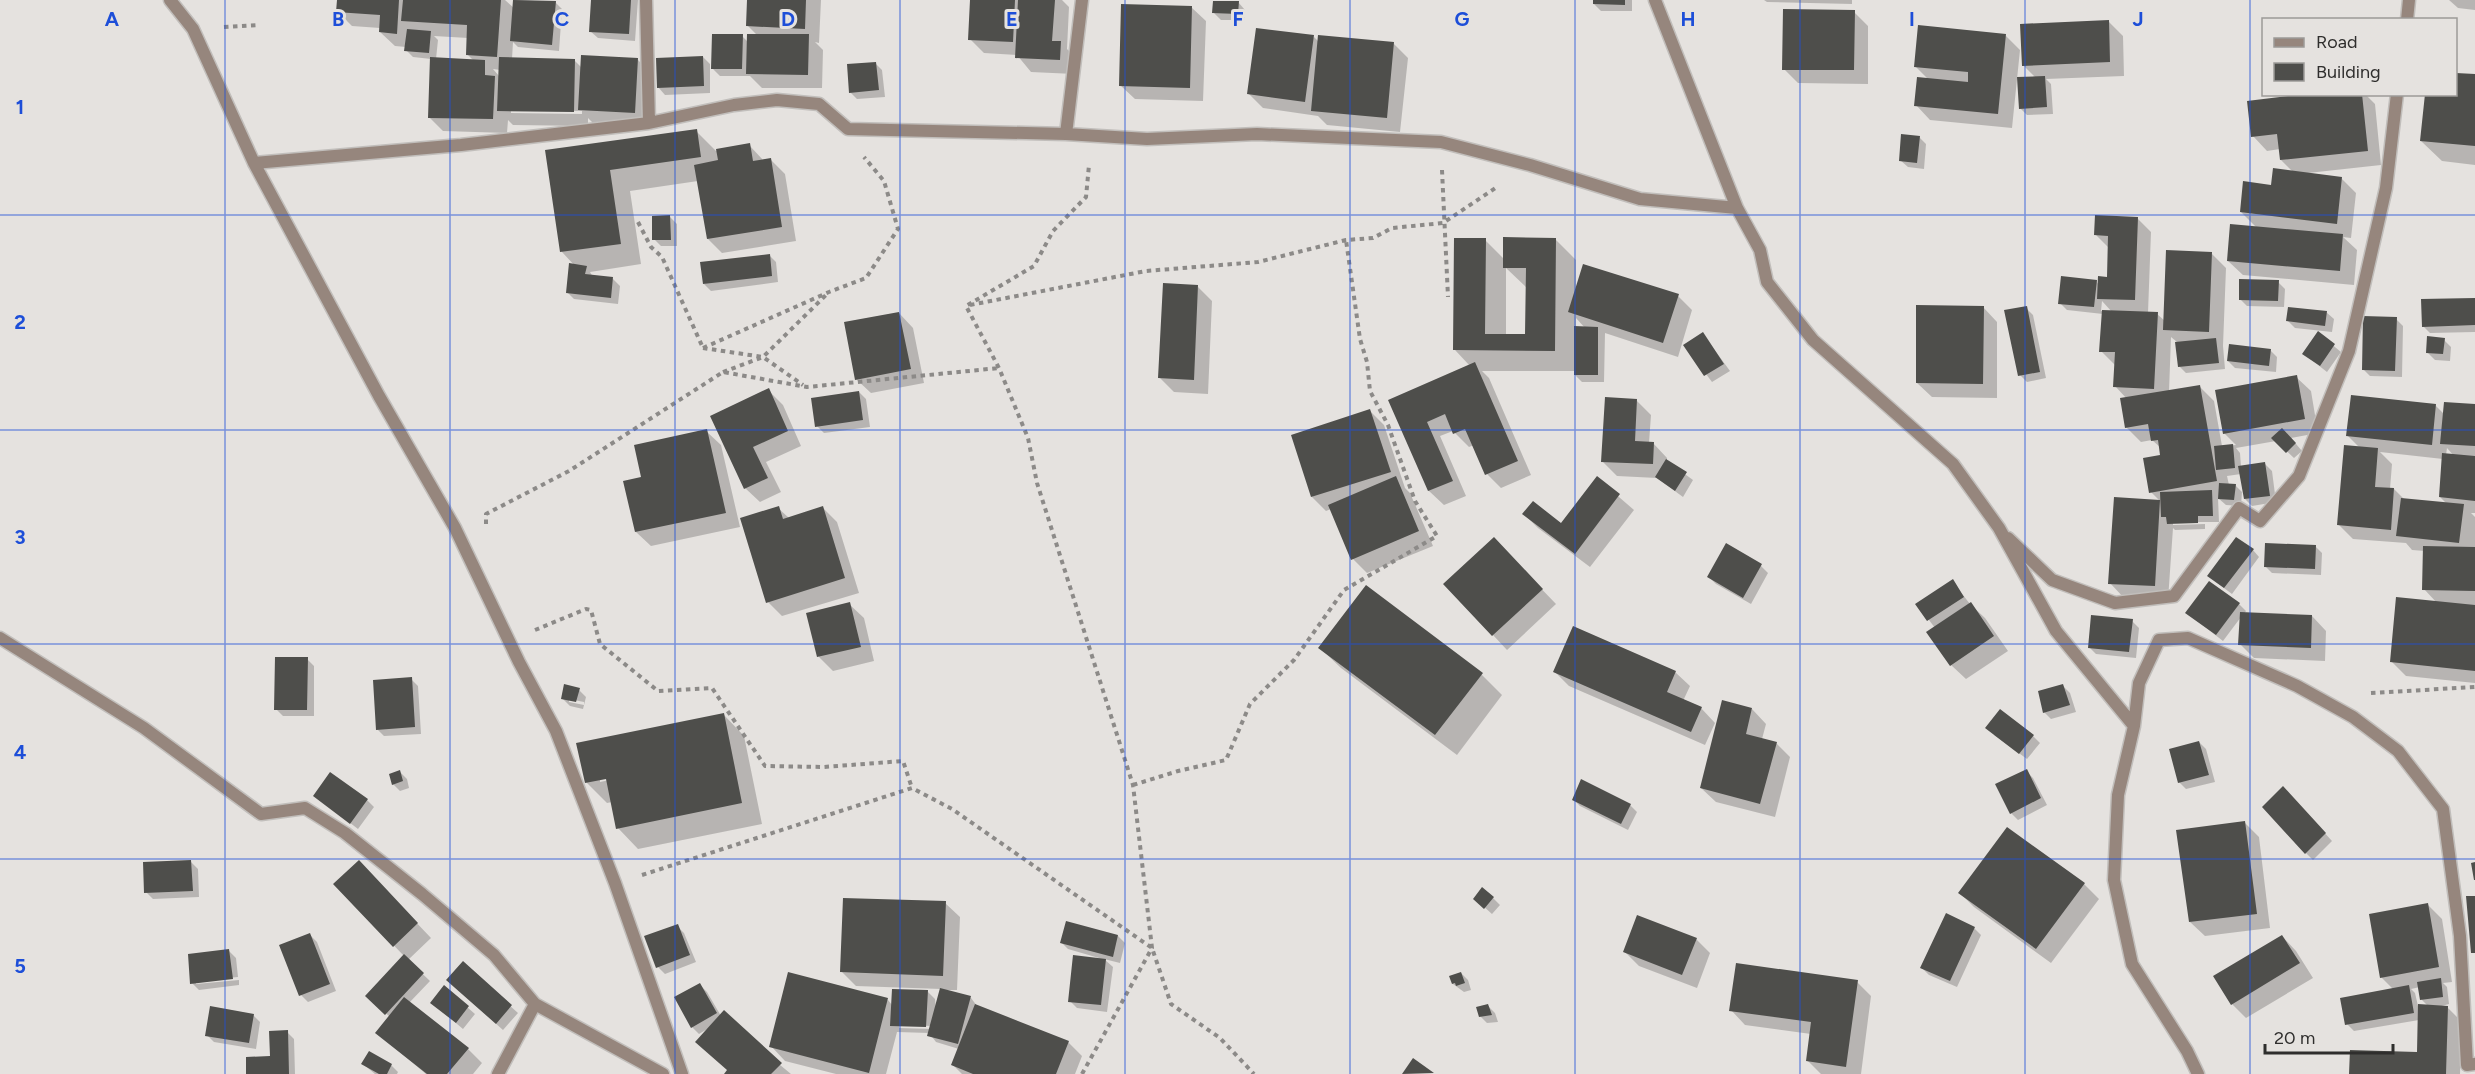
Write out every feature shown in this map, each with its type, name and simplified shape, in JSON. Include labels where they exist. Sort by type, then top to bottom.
[{"type":"street","points":[[170,0],[193,29],[254,163],[378,396],[455,528],[519,662],[556,731],[615,883],[682,1074]]},
{"type":"street","points":[[646,0],[649,123]]},
{"type":"street","points":[[1065,134],[1082,0]]},
{"type":"street","points":[[1655,0],[1737,208],[1760,250],[1767,282],[1813,340],[1953,464],[1999,528],[2056,631],[2134,726]]},
{"type":"street","points":[[2407,18],[2409,0]]},
{"type":"street","points":[[1999,528],[2052,580],[2115,603],[2174,596],[2239,508],[2260,521],[2300,476],[2349,351],[2386,188],[2397,96]]},
{"type":"street","points":[[254,163],[462,145],[649,123],[734,105],[777,100],[819,104],[848,129],[1065,134],[1147,140],[1257,134],[1441,142],[1530,165],[1640,199],[1737,208]]},
{"type":"street","points":[[0,638],[144,728],[261,814],[305,808],[345,833],[494,955],[535,1004],[663,1074]]},
{"type":"street","points":[[2198,1074],[2187,1052],[2132,964],[2114,880],[2118,795],[2134,726],[2139,683],[2159,640],[2188,638],[2297,686],[2353,717],[2398,751],[2444,810],[2460,936],[2467,1065],[2475,1064]]},
{"type":"street","points":[[498,1074],[535,1004]]},
{"type":"path","points":[[966,306],[1034,266],[1053,231],[1086,197],[1093,136]]},
{"type":"path","points":[[1441,142],[1448,297]]},
{"type":"path","points":[[702,348],[866,278],[898,229],[884,181],[862,155]]},
{"type":"path","points":[[966,306],[1146,272],[1258,262],[1346,240],[1373,238],[1392,228],[1443,223],[1530,165]]},
{"type":"path","points":[[638,222],[651,248],[662,257],[702,348]]},
{"type":"path","points":[[1133,785],[1178,771],[1226,760],[1250,704],[1294,660],[1344,590],[1437,536],[1415,501],[1388,425],[1370,391],[1346,240]]},
{"type":"path","points":[[486,526],[486,514],[569,471],[723,372],[763,357],[829,292]]},
{"type":"path","points":[[966,306],[999,368],[1028,438],[1037,483],[1077,616],[1133,785],[1152,948],[1171,1004],[1220,1038],[1254,1074]]},
{"type":"path","points":[[702,348],[763,357],[807,387]]},
{"type":"path","points":[[723,372],[807,387],[999,368]]},
{"type":"path","points":[[527,623],[534,631],[586,609],[591,610],[600,644],[658,691],[712,688],[765,766],[824,766],[903,761],[912,788],[952,809],[1152,948]]},
{"type":"path","points":[[2368,693],[2475,687]]},
{"type":"path","points":[[615,883],[912,788]]},
{"type":"path","points":[[1082,1074],[1152,948]]},
{"type":"building","points":[[337,0],[399,0],[397,34],[379,32],[380,15],[336,12]]},
{"type":"building","points":[[403,0],[501,0],[497,57],[466,55],[467,25],[401,21]]},
{"type":"building","points":[[513,0],[556,1],[552,45],[510,41]]},
{"type":"building","points":[[591,0],[631,0],[629,34],[589,32]]},
{"type":"building","points":[[747,0],[806,0],[805,29],[746,26]]},
{"type":"building","points":[[970,0],[1015,0],[1013,42],[968,40]]},
{"type":"building","points":[[1018,0],[1055,0],[1052,41],[1061,41],[1060,60],[1015,58]]},
{"type":"building","points":[[1593,0],[1625,0],[1625,5],[1593,4]]},
{"type":"building","points":[[1213,1],[1239,1],[1238,14],[1212,13]]},
{"type":"building","points":[[1121,4],[1192,6],[1190,88],[1119,86]]},
{"type":"building","points":[[1783,9],[1855,10],[1854,70],[1782,70]]},
{"type":"building","points":[[2109,20],[2110,62],[2022,66],[2020,24]]},
{"type":"building","points":[[1918,25],[2006,34],[1998,114],[1914,106],[1917,77],[1968,82],[1968,72],[1914,67]]},
{"type":"building","points":[[1256,28],[1314,35],[1305,102],[1247,94]]},
{"type":"building","points":[[407,29],[431,31],[429,53],[404,51]]},
{"type":"building","points":[[712,34],[743,34],[742,69],[711,69]]},
{"type":"building","points":[[747,34],[809,34],[808,75],[746,74]]},
{"type":"building","points":[[1318,35],[1394,42],[1387,118],[1311,111]]},
{"type":"building","points":[[581,55],[638,58],[635,113],[578,110]]},
{"type":"building","points":[[703,56],[704,86],[657,88],[656,58]]},
{"type":"building","points":[[430,57],[485,60],[485,75],[495,76],[493,119],[428,118]]},
{"type":"building","points":[[499,57],[575,59],[574,112],[497,111]]},
{"type":"building","points":[[876,62],[879,90],[849,93],[847,64]]},
{"type":"building","points":[[2457,73],[2475,74],[2475,146],[2420,141],[2425,96],[2457,96]]},
{"type":"building","points":[[2045,76],[2047,107],[2019,109],[2017,77]]},
{"type":"building","points":[[2288,96],[2362,96],[2368,151],[2280,160],[2277,134],[2251,137],[2247,101]]},
{"type":"building","points":[[697,129],[701,157],[610,170],[621,244],[560,252],[545,150]]},
{"type":"building","points":[[1901,134],[1920,136],[1917,163],[1899,161]]},
{"type":"building","points":[[750,143],[753,161],[771,158],[782,227],[707,239],[694,165],[718,160],[716,149]]},
{"type":"building","points":[[2273,168],[2342,177],[2337,224],[2240,212],[2243,181],[2271,185]]},
{"type":"building","points":[[670,215],[671,240],[652,240],[652,216]]},
{"type":"building","points":[[2095,215],[2138,217],[2135,300],[2097,299],[2098,276],[2107,277],[2108,236],[2094,235]]},
{"type":"building","points":[[2230,224],[2343,234],[2340,271],[2227,261]]},
{"type":"building","points":[[1503,237],[1556,238],[1555,351],[1453,350],[1454,238],[1486,238],[1485,334],[1525,334],[1526,268],[1503,268]]},
{"type":"building","points":[[2166,250],[2212,252],[2209,332],[2163,330]]},
{"type":"building","points":[[770,254],[772,276],[703,284],[700,262]]},
{"type":"building","points":[[569,263],[587,266],[585,274],[613,277],[611,298],[566,293]]},
{"type":"building","points":[[1583,264],[1679,294],[1663,343],[1568,312]]},
{"type":"building","points":[[2061,276],[2097,280],[2094,307],[2058,304]]},
{"type":"building","points":[[2239,279],[2279,280],[2278,301],[2239,300]]},
{"type":"building","points":[[1163,283],[1198,285],[1194,380],[1158,378]]},
{"type":"building","points":[[2475,298],[2475,325],[2422,327],[2421,299]]},
{"type":"building","points":[[1916,305],[1984,306],[1983,384],[1916,383]]},
{"type":"building","points":[[2027,306],[2040,372],[2018,376],[2004,310]]},
{"type":"building","points":[[2288,307],[2327,311],[2325,326],[2286,321]]},
{"type":"building","points":[[2102,310],[2158,312],[2154,389],[2113,387],[2115,352],[2099,352]]},
{"type":"building","points":[[899,312],[911,369],[855,380],[844,322]]},
{"type":"building","points":[[2363,316],[2397,317],[2395,371],[2362,370]]},
{"type":"building","points":[[1574,326],[1598,327],[1598,375],[1574,375]]},
{"type":"building","points":[[2318,331],[2335,344],[2320,366],[2302,354]]},
{"type":"building","points":[[1703,332],[1724,364],[1704,376],[1683,345]]},
{"type":"building","points":[[2427,336],[2445,338],[2443,354],[2426,353]]},
{"type":"building","points":[[2216,338],[2219,363],[2178,367],[2175,342]]},
{"type":"building","points":[[2229,344],[2271,349],[2269,366],[2227,361]]},
{"type":"building","points":[[1475,362],[1518,461],[1485,475],[1465,429],[1453,434],[1445,414],[1427,422],[1453,481],[1428,491],[1388,400]]},
{"type":"building","points":[[2297,375],[2305,419],[2223,434],[2215,390]]},
{"type":"building","points":[[2200,385],[2217,481],[2149,493],[2143,458],[2160,455],[2158,440],[2151,441],[2148,424],[2125,428],[2120,398]]},
{"type":"building","points":[[769,388],[788,431],[753,447],[768,478],[744,489],[710,416]]},
{"type":"building","points":[[859,391],[863,420],[815,427],[811,398]]},
{"type":"building","points":[[2351,395],[2436,404],[2432,445],[2346,436]]},
{"type":"building","points":[[1605,397],[1637,399],[1635,441],[1654,442],[1653,464],[1601,462]]},
{"type":"building","points":[[2444,402],[2475,404],[2475,446],[2440,444]]},
{"type":"building","points":[[1370,409],[1391,472],[1311,497],[1291,435]]},
{"type":"building","points":[[2282,428],[2296,443],[2286,453],[2271,438]]},
{"type":"building","points":[[707,429],[726,513],[635,532],[623,481],[641,477],[634,445]]},
{"type":"building","points":[[2233,444],[2235,468],[2216,470],[2214,446]]},
{"type":"building","points":[[2344,445],[2378,448],[2375,487],[2394,488],[2391,530],[2337,525]]},
{"type":"building","points":[[2442,453],[2475,456],[2475,501],[2439,497]]},
{"type":"building","points":[[1666,459],[1687,472],[1675,491],[1655,477]]},
{"type":"building","points":[[2265,462],[2270,496],[2244,499],[2238,466]]},
{"type":"building","points":[[1396,476],[1419,531],[1351,560],[1328,505]]},
{"type":"building","points":[[1597,476],[1620,494],[1575,554],[1522,514],[1533,501],[1561,523]]},
{"type":"building","points":[[2219,483],[2236,484],[2234,500],[2218,499]]},
{"type":"building","points":[[2212,490],[2213,516],[2198,516],[2198,523],[2167,524],[2166,517],[2161,517],[2160,492]]},
{"type":"building","points":[[2114,497],[2160,500],[2155,586],[2108,584]]},
{"type":"building","points":[[2401,498],[2464,504],[2459,543],[2396,536]]},
{"type":"building","points":[[779,506],[783,519],[823,506],[845,578],[766,603],[740,518]]},
{"type":"building","points":[[1494,537],[1543,589],[1492,636],[1443,584]]},
{"type":"building","points":[[2236,537],[2254,549],[2224,588],[2207,576]]},
{"type":"building","points":[[1726,543],[1762,564],[1743,598],[1707,577]]},
{"type":"building","points":[[2265,543],[2316,545],[2315,569],[2264,567]]},
{"type":"building","points":[[2423,546],[2475,547],[2475,591],[2422,590]]},
{"type":"building","points":[[1953,579],[1964,597],[1927,621],[1915,604]]},
{"type":"building","points":[[2209,581],[2240,603],[2216,635],[2185,613]]},
{"type":"building","points":[[1366,585],[1483,673],[1435,735],[1318,648]]},
{"type":"building","points":[[2396,597],[2475,605],[2475,671],[2390,662]]},
{"type":"building","points":[[850,602],[861,647],[817,657],[806,613]]},
{"type":"building","points":[[1971,602],[1994,636],[1950,666],[1926,632]]},
{"type":"building","points":[[2240,612],[2312,615],[2311,648],[2238,645]]},
{"type":"building","points":[[2091,615],[2133,619],[2129,652],[2088,648]]},
{"type":"building","points":[[1573,626],[1676,671],[1667,692],[1702,707],[1691,732],[1553,672]]},
{"type":"building","points":[[275,657],[308,657],[307,710],[274,710]]},
{"type":"building","points":[[412,677],[415,727],[376,730],[373,680]]},
{"type":"building","points":[[564,684],[580,688],[576,702],[561,699]]},
{"type":"building","points":[[2063,684],[2070,705],[2043,713],[2038,691]]},
{"type":"building","points":[[1722,700],[1752,708],[1746,734],[1777,742],[1760,804],[1700,788]]},
{"type":"building","points":[[2000,709],[2034,735],[2019,754],[1985,728]]},
{"type":"building","points":[[724,713],[742,803],[616,829],[606,779],[585,783],[576,743]]},
{"type":"building","points":[[2199,741],[2209,775],[2178,783],[2169,749]]},
{"type":"building","points":[[2027,769],[2041,798],[2010,814],[1995,784]]},
{"type":"building","points":[[400,770],[403,781],[392,785],[389,774]]},
{"type":"building","points":[[330,772],[368,799],[350,824],[313,796]]},
{"type":"building","points":[[1581,779],[1631,804],[1621,824],[1572,800]]},
{"type":"building","points":[[2283,786],[2326,833],[2305,854],[2262,807]]},
{"type":"building","points":[[2245,821],[2257,914],[2189,922],[2176,830]]},
{"type":"building","points":[[2007,827],[2085,883],[2036,949],[1958,893]]},
{"type":"building","points":[[191,860],[193,891],[144,893],[143,862]]},
{"type":"building","points":[[359,860],[418,923],[393,947],[333,884]]},
{"type":"building","points":[[2475,862],[2475,880],[2474,880],[2471,863]]},
{"type":"building","points":[[1482,887],[1494,897],[1484,909],[1473,899]]},
{"type":"building","points":[[2466,896],[2475,896],[2475,953],[2471,953]]},
{"type":"building","points":[[843,898],[946,901],[943,976],[840,972]]},
{"type":"building","points":[[2428,903],[2439,967],[2380,978],[2369,914]]},
{"type":"building","points":[[1946,913],[1975,927],[1950,981],[1920,968]]},
{"type":"building","points":[[1637,915],[1697,938],[1682,975],[1623,952]]},
{"type":"building","points":[[1066,921],[1118,935],[1113,957],[1060,943]]},
{"type":"building","points":[[678,924],[690,955],[656,968],[644,936]]},
{"type":"building","points":[[310,933],[330,984],[299,996],[279,945]]},
{"type":"building","points":[[2282,935],[2300,963],[2231,1005],[2213,976]]},
{"type":"building","points":[[229,949],[233,979],[190,984],[188,954]]},
{"type":"building","points":[[404,954],[424,973],[385,1015],[365,996]]},
{"type":"building","points":[[1073,955],[1106,959],[1101,1005],[1068,1002]]},
{"type":"building","points":[[463,961],[512,1005],[496,1024],[446,980]]},
{"type":"building","points":[[1736,963],[1858,980],[1846,1067],[1806,1061],[1811,1022],[1729,1011]]},
{"type":"building","points":[[788,972],[888,998],[869,1073],[769,1047]]},
{"type":"building","points":[[1461,972],[1465,983],[1456,986],[1455,983],[1452,984],[1449,976]]},
{"type":"building","points":[[2441,978],[2443,997],[2420,1000],[2417,982]]},
{"type":"building","points":[[700,983],[717,1013],[691,1028],[674,997]]},
{"type":"building","points":[[444,985],[469,1006],[456,1023],[430,1003]]},
{"type":"building","points":[[2409,985],[2414,1013],[2345,1025],[2340,998]]},
{"type":"building","points":[[940,988],[971,996],[958,1044],[927,1036]]},
{"type":"building","points":[[892,989],[928,990],[926,1027],[890,1026]]},
{"type":"building","points":[[404,997],[469,1048],[447,1074],[427,1074],[375,1033]]},
{"type":"building","points":[[975,1004],[1069,1041],[1056,1074],[973,1074],[951,1065]]},
{"type":"building","points":[[1488,1004],[1492,1015],[1479,1017],[1476,1007]]},
{"type":"building","points":[[2418,1004],[2448,1006],[2446,1074],[2349,1074],[2350,1050],[2417,1052]]},
{"type":"building","points":[[210,1006],[254,1014],[249,1043],[205,1036]]},
{"type":"building","points":[[724,1010],[782,1063],[771,1074],[724,1074],[727,1070],[695,1042]]},
{"type":"building","points":[[288,1030],[289,1074],[246,1074],[246,1057],[270,1056],[269,1031]]},
{"type":"building","points":[[369,1051],[392,1064],[387,1074],[379,1074],[361,1064]]},
{"type":"building","points":[[1413,1058],[1434,1073],[1402,1074]]}]
